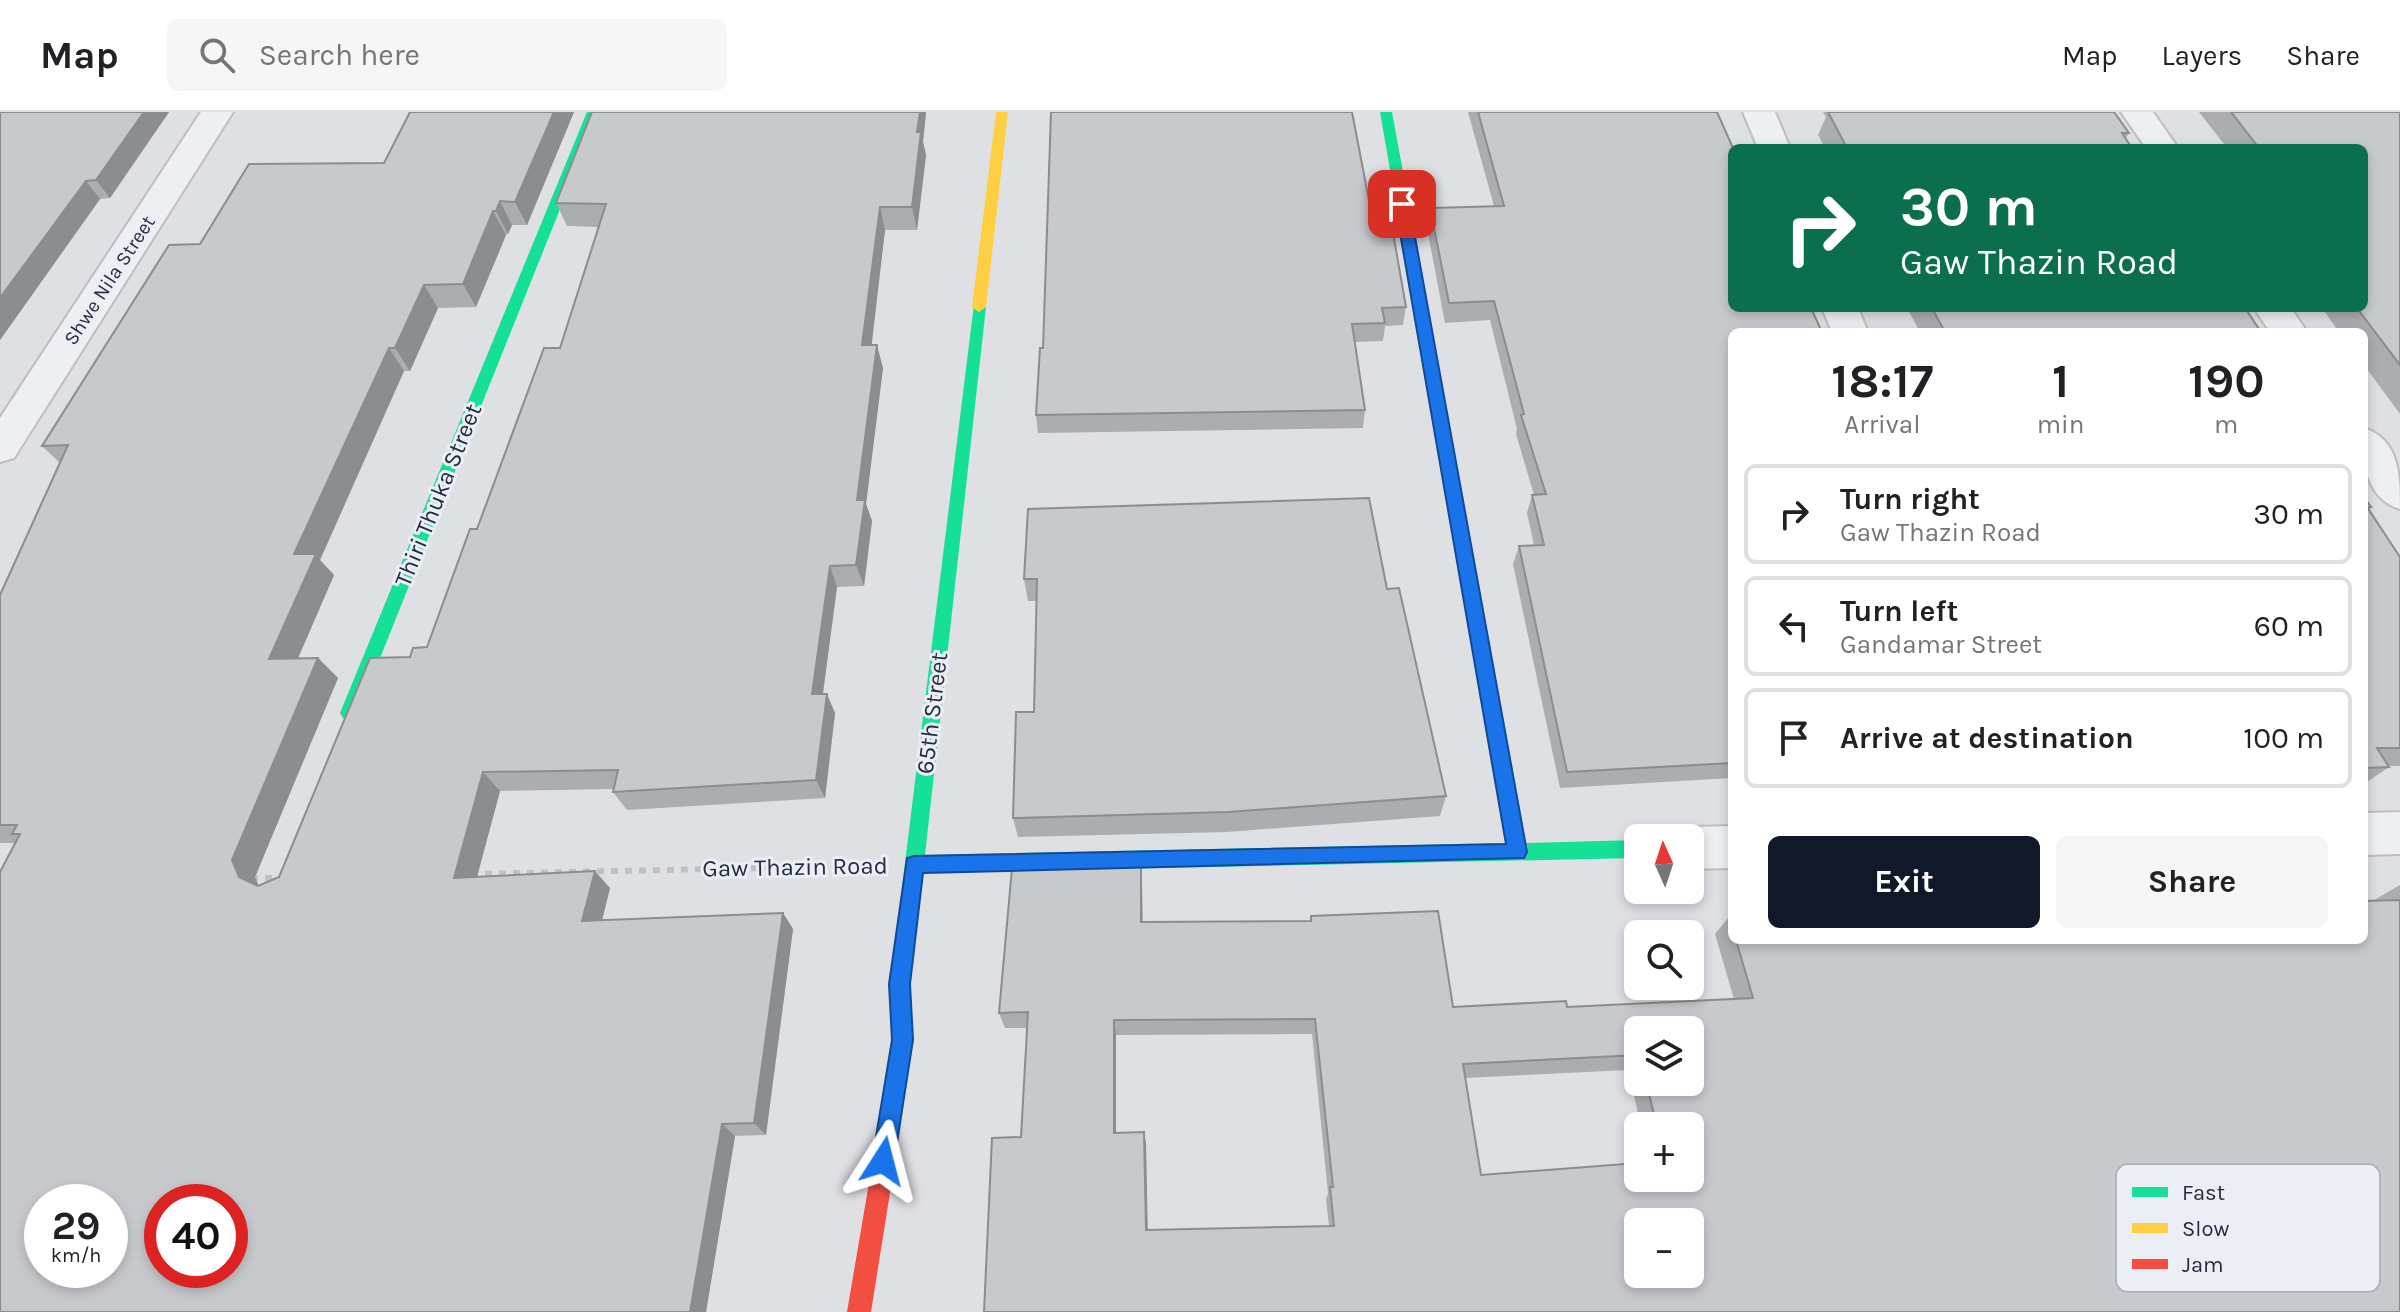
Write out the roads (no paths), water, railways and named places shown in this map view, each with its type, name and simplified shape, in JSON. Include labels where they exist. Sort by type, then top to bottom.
[{"type":"street","name":"Shwe Nila Street","points":[[0,448],[217,112]]},
{"type":"street","name":"Thiri Thuka Street","points":[[342,730],[593,112]]},
{"type":"street","name":"65th Street","points":[[859,1312],[903,1040],[900,984],[1002,112]]},
{"type":"street","points":[[1386,112],[1518,852]]},
{"type":"street","points":[[1759,112],[1772,144]]},
{"type":"street","points":[[2137,112],[2159,144]]},
{"type":"street","points":[[2368,448],[2400,494]]},
{"type":"street","points":[[2368,834],[2400,833]]},
{"type":"street","points":[[1704,848],[1728,847]]},
{"type":"street","name":"Gaw Thazin Road","points":[[914,864],[1624,849]]}]
